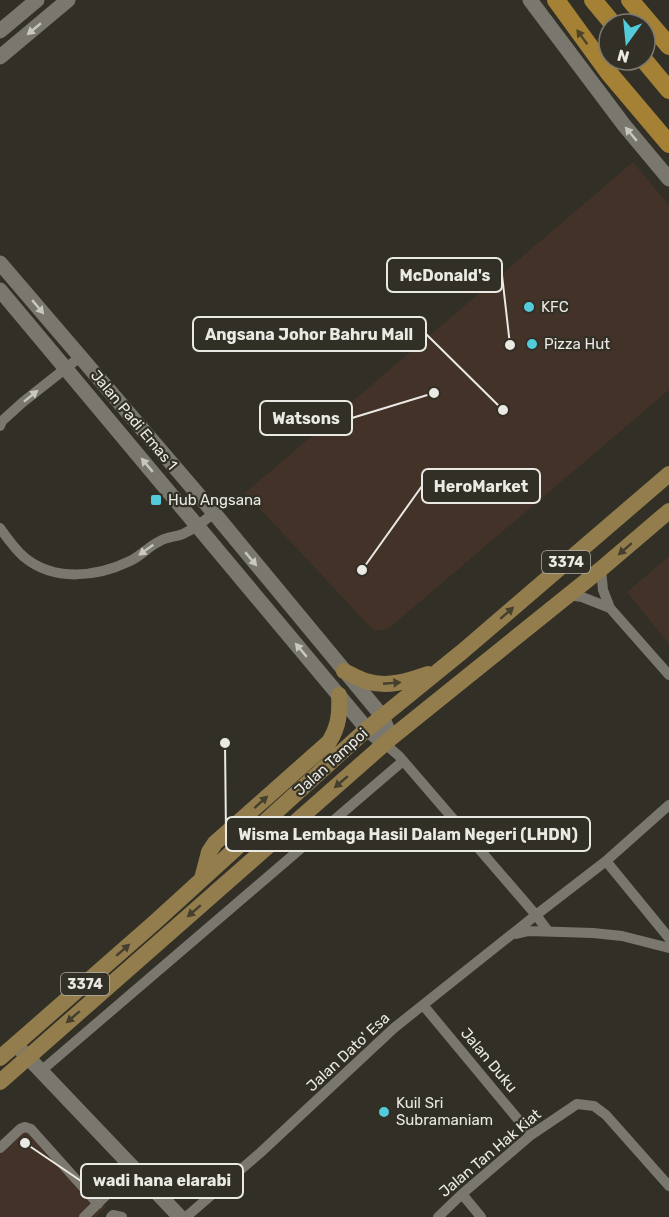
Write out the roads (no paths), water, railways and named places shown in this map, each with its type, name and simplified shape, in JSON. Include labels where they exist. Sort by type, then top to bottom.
[{"type":"highway","points":[[556,0],[609,73],[669,144]]},
{"type":"highway","points":[[593,0],[603,12]]},
{"type":"highway","points":[[630,0],[669,46]]},
{"type":"highway","points":[[654,72],[669,90]]},
{"type":"main road","name":"Jalan Tampoi","points":[[0,1058],[154,923],[367,729],[669,474]]},
{"type":"main road","name":"Jalan Tampoi","points":[[0,1082],[388,741],[601,569],[669,511]]},
{"type":"main road","points":[[344,671],[366,681],[382,684],[411,680],[440,669]]},
{"type":"main road","points":[[202,879],[208,852],[215,843],[329,742],[338,723],[339,694]]},
{"type":"street","points":[[0,31],[37,0]]},
{"type":"street","points":[[0,57],[68,0]]},
{"type":"street","points":[[530,0],[624,126],[669,179]]},
{"type":"street","name":"Jalan Padi Emas 1","points":[[0,263],[214,513],[382,716],[388,741]]},
{"type":"street","name":"Jalan Padi Emas 1","points":[[0,290],[367,729],[388,741]]},
{"type":"street","points":[[0,426],[2,421],[16,408],[80,357]]},
{"type":"street","points":[[0,528],[24,557],[35,564],[56,572],[80,575],[112,569],[135,559],[163,539],[181,534],[214,513]]},
{"type":"street","points":[[601,569],[603,590],[610,608],[669,675]]},
{"type":"street","points":[[568,596],[582,597],[610,608]]},
{"type":"street","points":[[388,741],[548,931]]},
{"type":"street","points":[[41,1071],[401,758]]},
{"type":"street","name":"Jalan Dato' Esa","points":[[186,1217],[260,1153],[394,1028],[606,861],[669,805]]},
{"type":"street","points":[[606,861],[669,938]]},
{"type":"street","points":[[510,936],[529,931],[622,936],[669,948]]},
{"type":"street","name":"Jalan Duku","points":[[423,1005],[531,1135]]},
{"type":"street","points":[[16,1044],[180,1217]]},
{"type":"street","name":"Jalan Tan Hak Kiat","points":[[438,1217],[531,1135],[577,1104],[594,1106],[606,1115],[669,1186]]},
{"type":"street","points":[[0,1148],[20,1129],[25,1127],[31,1129],[99,1204]]},
{"type":"street","points":[[84,1217],[134,1168]]},
{"type":"street","points":[[462,1194],[481,1217]]},
{"type":"street","points":[[111,1217],[113,1215],[122,1217]]},
{"type":"place","name":"KFC","points":[[529,307]]},
{"type":"place","name":"Pizza Hut","points":[[532,344]]},
{"type":"place","name":"McDonald's","points":[[510,345]]},
{"type":"place","name":"Watsons","points":[[434,393]]},
{"type":"place","name":"Angsana Johor Bahru Mall","points":[[503,410]]},
{"type":"place","name":"Hub Angsana","points":[[156,500]]},
{"type":"place","name":"HeroMarket","points":[[362,570]]},
{"type":"place","name":"Wisma Lembaga Hasil Dalam Negeri (LHDN)","points":[[225,743]]},
{"type":"place","name":"Kuil Sri Subramaniam","points":[[384,1112]]},
{"type":"place","name":"wadi hana elarabi","points":[[25,1143]]}]
